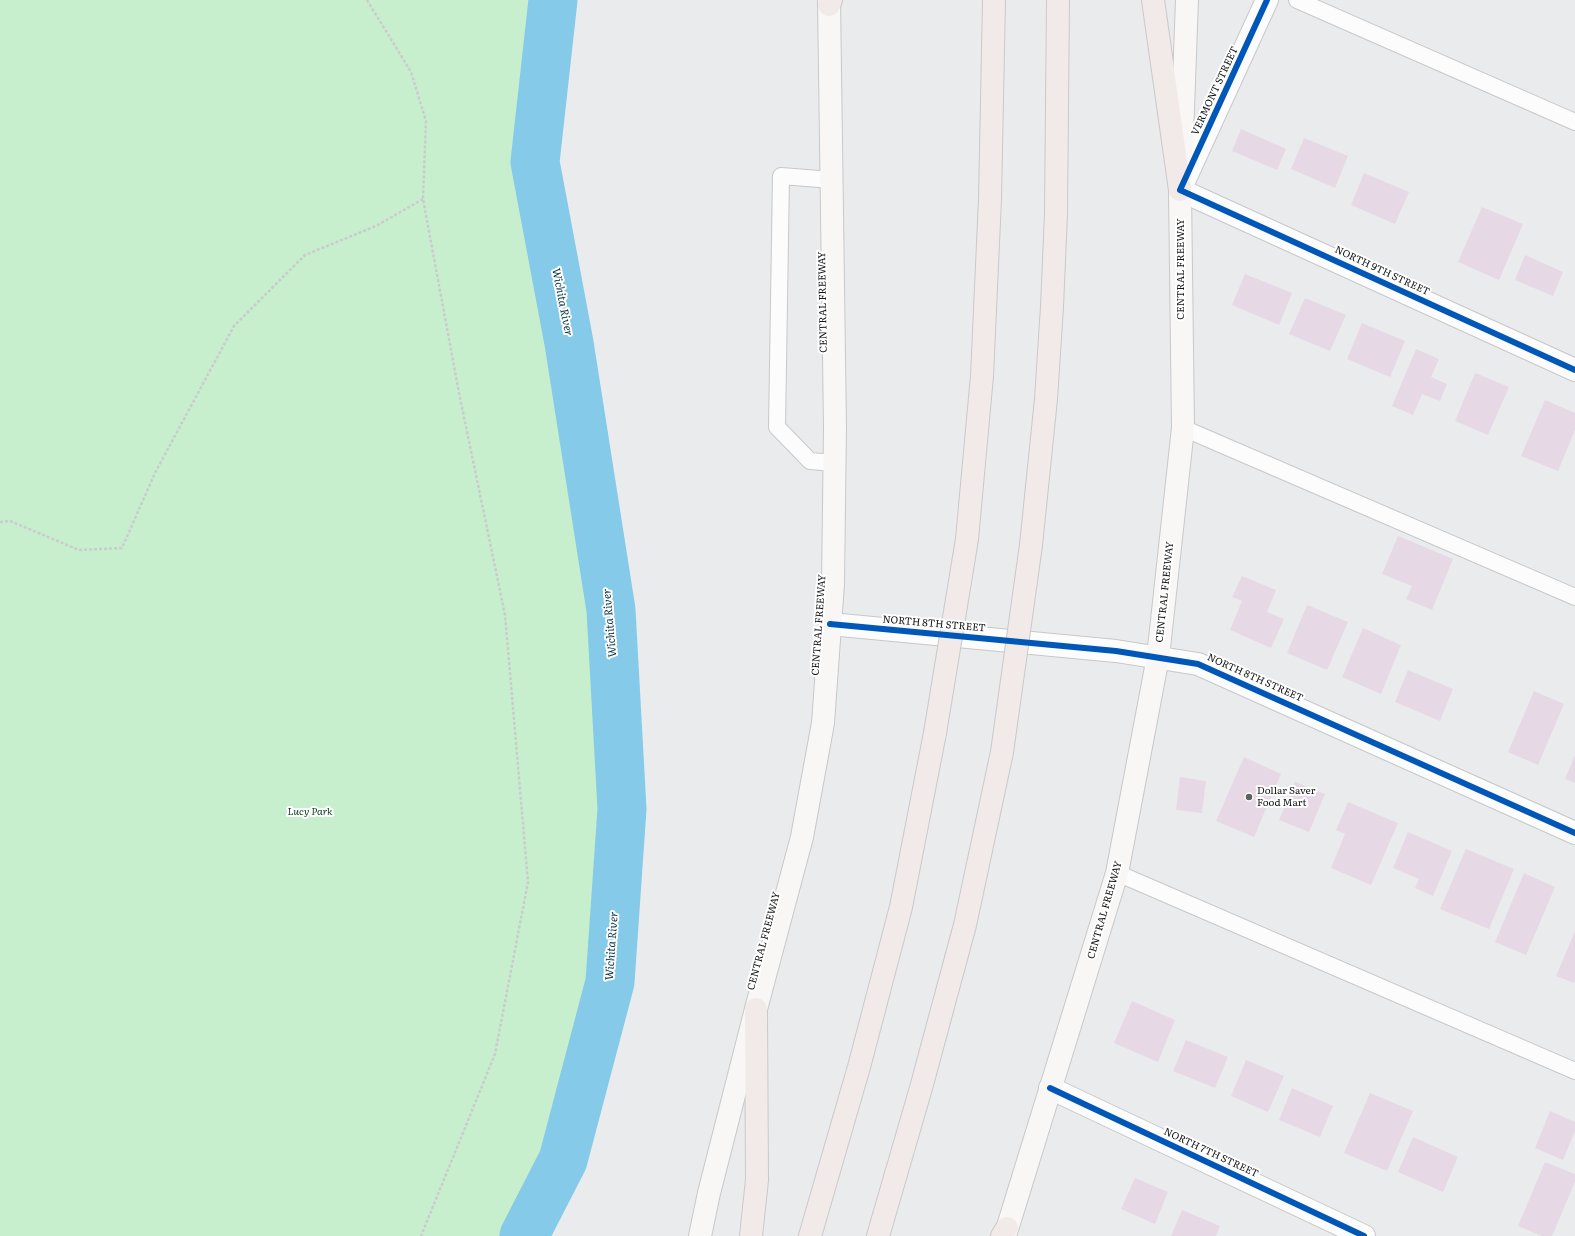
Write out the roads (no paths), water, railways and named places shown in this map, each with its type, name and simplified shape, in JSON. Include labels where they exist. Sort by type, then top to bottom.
[{"type":"highway","points":[[810,1236],[859,1067],[901,907],[935,733],[967,539],[982,368],[990,200],[994,0]]},
{"type":"highway","points":[[878,1236],[921,1088],[965,925],[1002,752],[1031,546],[1046,399],[1056,212],[1058,0]]},
{"type":"highway","points":[[1153,0],[1180,190]]},
{"type":"highway","points":[[751,1236],[757,1180],[756,1009]]},
{"type":"main road","name":"CENTRAL FREEWAY","points":[[1005,1233],[1117,873],[1158,657],[1183,428],[1180,190],[1187,0]]},
{"type":"main road","name":"CENTRAL FREEWAY","points":[[700,1236],[709,1193],[756,1009],[802,837],[823,723],[833,584],[835,463],[830,2]]},
{"type":"street","name":"VERMONT STREET","points":[[1180,190],[1267,0]]},
{"type":"street","name":"NORTH 9TH STREET","points":[[1180,190],[1575,370]]},
{"type":"street","name":"NORTH 8TH STREET","points":[[830,624],[1116,651],[1198,664],[1575,833]]},
{"type":"street","name":"NORTH 7TH STREET","points":[[1050,1088],[1364,1236]]},
{"type":"lane","points":[[1297,0],[1575,122]]},
{"type":"lane","points":[[832,180],[781,176],[777,427],[810,461],[835,463]]},
{"type":"lane","points":[[1183,428],[1575,597]]},
{"type":"lane","points":[[1117,873],[1575,1072]]},
{"type":"waterway","name":"Wichita River","points":[[524,1236],[563,1160],[610,982],[622,809],[611,610],[569,343],[535,162],[553,0]]},
{"type":"place","name":"Dollar Saver Food Mart","points":[[1249,797]]},
{"type":"park label","name":"Lucy Park","points":[[310,812]]}]
